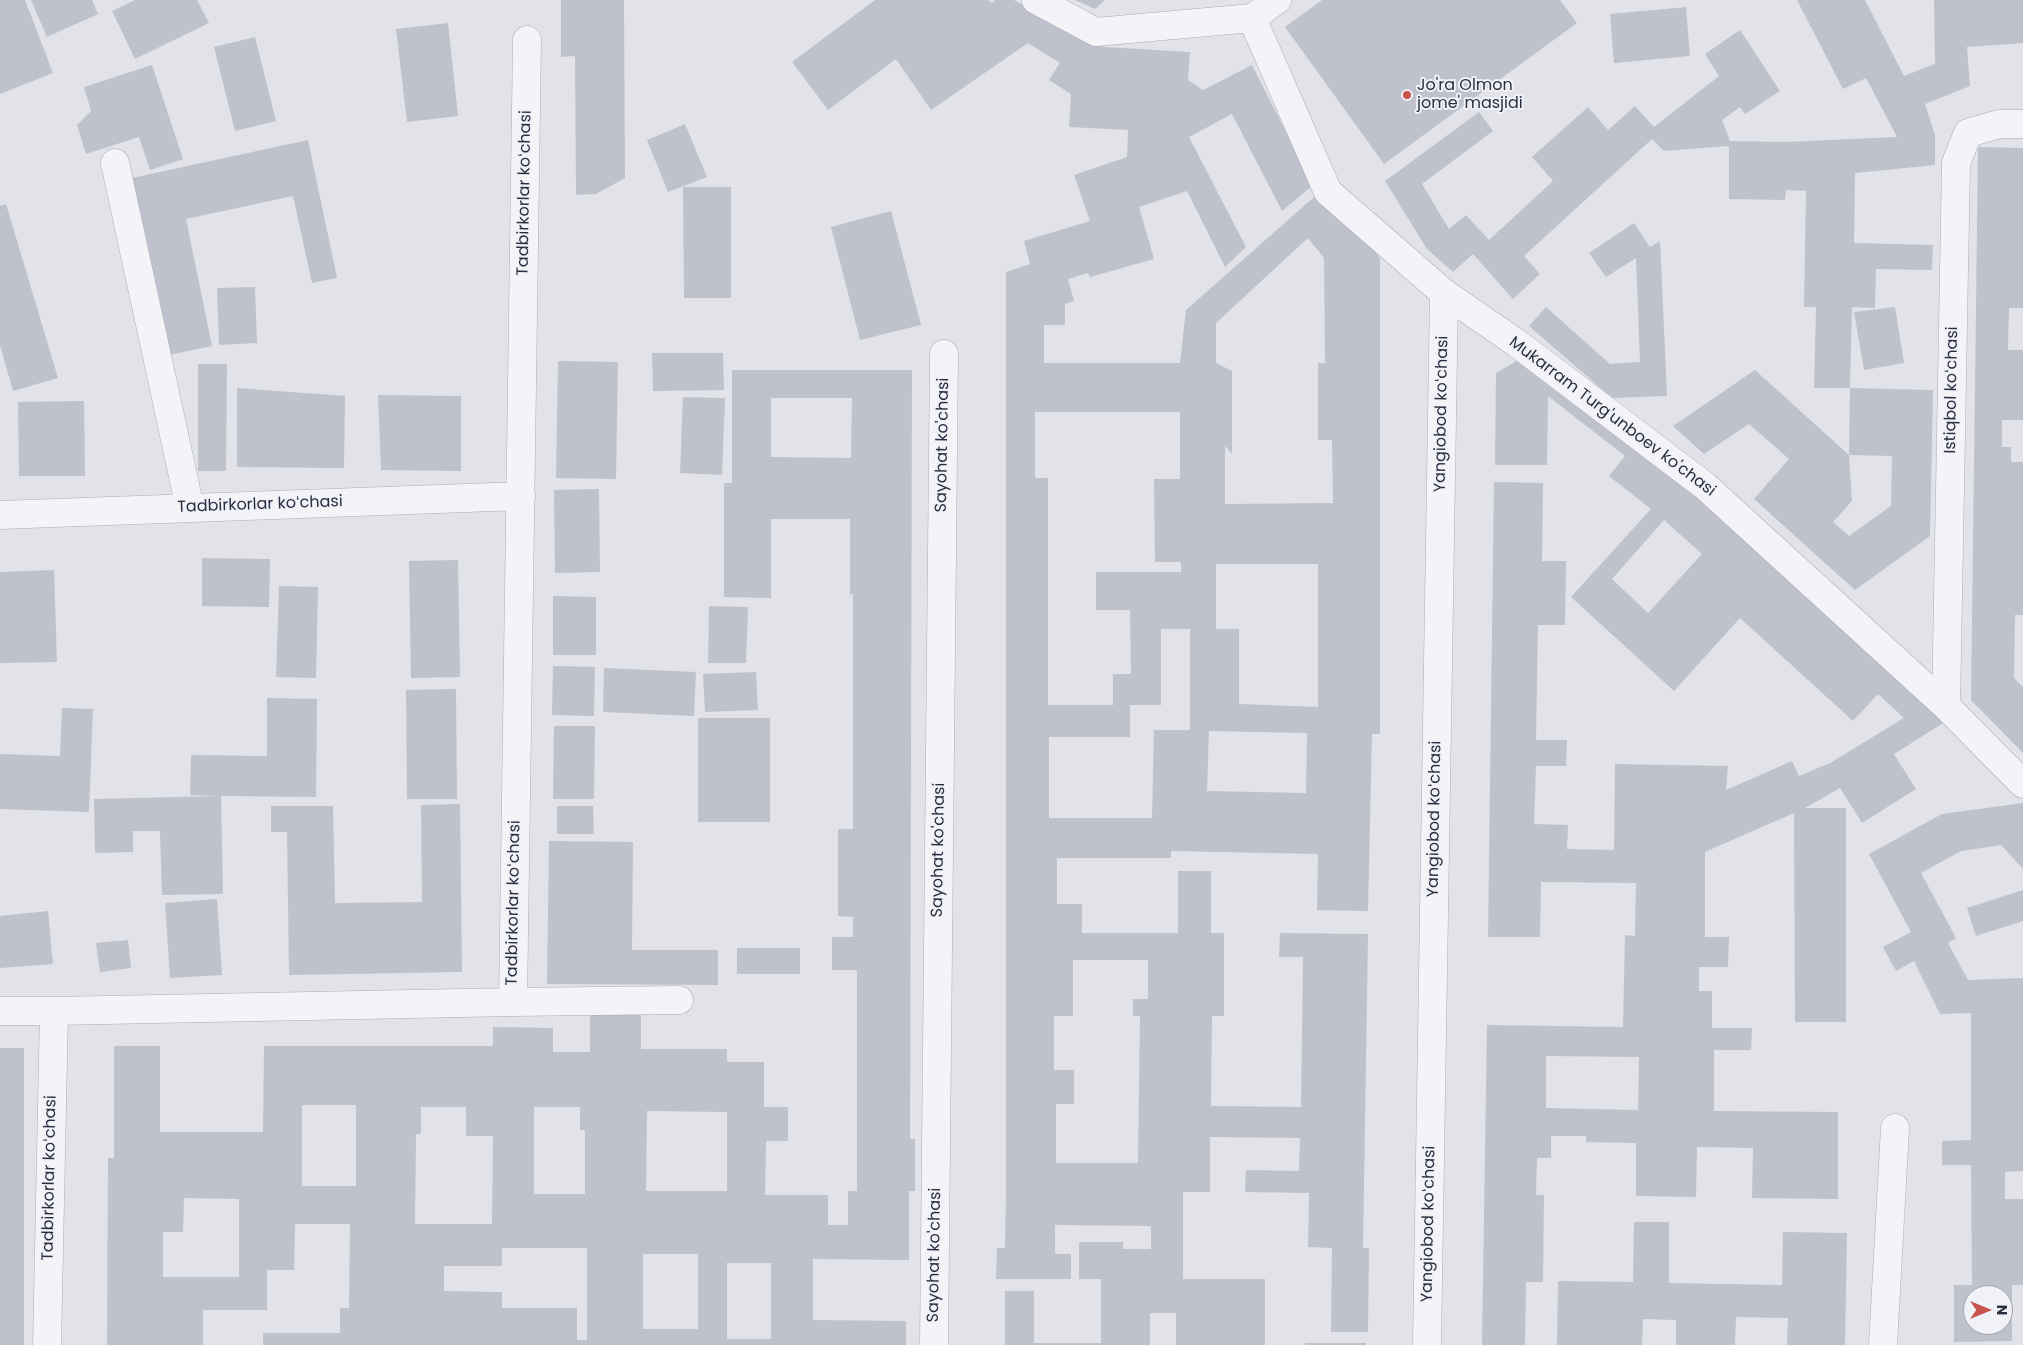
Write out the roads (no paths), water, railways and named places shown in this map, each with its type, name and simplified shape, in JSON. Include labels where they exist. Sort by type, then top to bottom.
[{"type":"street","points":[[1036,0],[1096,32],[1252,18],[1277,0]]},
{"type":"street","name":"Mukarram Turg'unboev ko'chasi","points":[[1252,18],[1328,192],[1444,294],[1518,344],[1705,486],[1946,706],[2023,784]]},
{"type":"street","name":"Tadbirkorlar koʻchasi","points":[[0,1011],[513,1002],[527,40]]},
{"type":"street","name":"Istiqbol koʻchasi","points":[[1946,706],[1956,163],[1968,133],[1999,124],[2023,124]]},
{"type":"street","points":[[115,163],[190,508]]},
{"type":"street","name":"Yangiobod koʻchasi","points":[[1427,1345],[1444,294]]},
{"type":"street","name":"Sayohat ko'chasi","points":[[934,1345],[944,354]]},
{"type":"street","name":"Tadbirkorlar koʻchasi","points":[[0,515],[521,496]]},
{"type":"street","points":[[513,1002],[679,1000]]},
{"type":"street","name":"Tadbirkorlar koʻchasi","points":[[47,1345],[54,1011]]},
{"type":"street","points":[[1883,1345],[1895,1128]]},
{"type":"place","name":"Jo'ra Olmon jome' masjidi","points":[[1407,95]]}]
